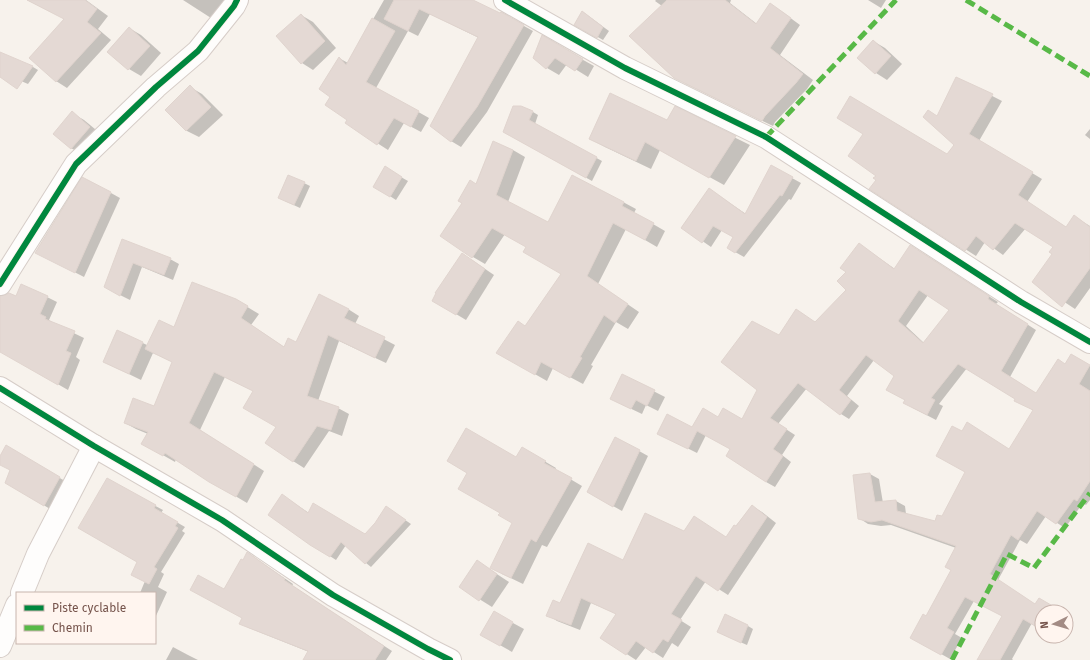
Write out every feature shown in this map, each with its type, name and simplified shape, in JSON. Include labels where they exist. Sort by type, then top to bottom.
[{"type":"street","points":[[0,284],[76,164],[156,87],[198,51],[234,6],[237,0]]},
{"type":"street","points":[[505,0],[625,68],[766,137],[1021,302],[1090,342]]},
{"type":"street","points":[[0,388],[94,446],[222,520],[333,595],[450,660]]},
{"type":"street","points":[[22,592],[38,554],[94,446]]},
{"type":"street","points":[[0,646],[16,607]]},
{"type":"building","points":[[27,0],[85,0],[97,9],[87,22],[101,33],[56,82],[29,58],[64,19]]},
{"type":"building","points":[[394,0],[473,0],[500,13],[501,12],[524,25],[477,107],[451,142],[430,126],[478,37],[419,9],[408,31],[384,19]]},
{"type":"building","points":[[667,0],[725,0],[756,24],[770,3],[791,18],[770,48],[803,74],[762,121],[674,78],[629,36]]},
{"type":"building","points":[[582,11],[603,27],[597,38],[574,25]]},
{"type":"building","points":[[301,14],[325,41],[301,64],[276,36]]},
{"type":"building","points":[[372,18],[395,31],[366,82],[419,111],[411,127],[394,118],[377,145],[345,123],[347,120],[325,105],[330,97],[319,89],[339,57],[346,65]]},
{"type":"building","points":[[129,27],[150,46],[128,70],[107,52]]},
{"type":"building","points":[[542,35],[583,59],[575,71],[555,58],[546,69],[533,58]]},
{"type":"building","points":[[873,40],[891,56],[875,74],[857,58]]},
{"type":"building","points":[[0,52],[33,66],[17,89],[0,77]]},
{"type":"building","points":[[956,77],[993,94],[969,134],[1033,172],[1018,195],[1066,227],[1074,215],[1090,227],[1090,268],[1062,307],[1032,282],[1052,254],[1049,252],[1053,247],[1015,223],[993,250],[976,236],[965,251],[869,189],[876,180],[873,178],[876,176],[848,156],[863,134],[837,118],[850,96],[947,154],[954,145],[923,117],[928,110],[937,116]]},
{"type":"building","points":[[190,85],[211,107],[186,131],[165,110]]},
{"type":"building","points":[[610,93],[667,120],[675,106],[736,136],[709,178],[645,142],[636,161],[589,139]]},
{"type":"building","points":[[513,106],[521,106],[533,111],[529,120],[597,157],[586,178],[503,132]]},
{"type":"building","points":[[72,111],[90,127],[71,149],[53,134]]},
{"type":"building","points":[[493,141],[513,150],[496,195],[548,222],[572,175],[624,202],[622,206],[654,223],[645,240],[613,223],[587,276],[628,304],[615,323],[604,315],[570,378],[541,362],[535,375],[496,353],[518,321],[525,326],[561,274],[523,252],[526,247],[492,228],[472,258],[440,236],[462,203],[458,201],[470,180],[476,184]]},
{"type":"building","points":[[771,165],[793,177],[782,196],[780,195],[735,253],[727,248],[733,237],[713,226],[702,243],[681,228],[709,188],[745,214]]},
{"type":"building","points":[[385,166],[402,177],[390,197],[373,187]]},
{"type":"building","points":[[288,175],[305,182],[294,205],[278,198]]},
{"type":"building","points":[[82,177],[111,192],[75,273],[35,253]]},
{"type":"building","points":[[122,239],[171,258],[164,275],[133,263],[120,296],[104,287]]},
{"type":"building","points":[[859,243],[894,269],[910,245],[989,296],[988,299],[1028,324],[1001,371],[1036,393],[1058,359],[1065,364],[1071,354],[1090,365],[1079,384],[1090,391],[1090,481],[1077,501],[1074,499],[1056,524],[1037,511],[1018,540],[1011,535],[990,574],[1035,604],[1034,625],[1023,619],[1000,660],[977,660],[1002,616],[965,597],[947,628],[954,632],[941,655],[910,638],[923,614],[926,616],[951,570],[945,567],[956,546],[882,520],[871,522],[858,519],[853,475],[870,473],[875,502],[896,500],[897,511],[935,521],[937,515],[942,516],[965,472],[936,456],[952,426],[962,431],[967,422],[1009,449],[1033,410],[1014,401],[1015,399],[958,364],[931,398],[935,400],[927,415],[903,403],[905,400],[886,390],[894,376],[866,355],[839,390],[851,400],[840,415],[798,383],[770,418],[787,429],[773,449],[783,456],[766,482],[726,456],[730,449],[697,431],[688,449],[657,434],[667,414],[692,427],[703,408],[718,417],[723,408],[742,419],[757,390],[721,362],[752,321],[779,335],[796,309],[815,322],[846,290],[837,281],[846,272],[840,268]],"holes":[[[919,290],[949,310],[923,343],[898,321]]]},
{"type":"building","points":[[462,253],[485,269],[456,315],[432,301],[435,293]]},
{"type":"building","points":[[192,282],[236,299],[248,306],[241,318],[284,347],[288,338],[296,342],[319,294],[349,309],[344,318],[385,337],[375,358],[328,335],[307,396],[339,407],[331,430],[317,426],[293,462],[265,443],[276,427],[243,408],[253,391],[214,372],[189,423],[254,464],[236,497],[209,482],[165,453],[163,456],[141,444],[148,432],[124,423],[133,398],[154,406],[172,362],[145,349],[159,320],[174,327]]},
{"type":"building","points":[[21,284],[48,296],[40,314],[46,317],[45,319],[75,331],[66,351],[71,353],[58,385],[0,352],[0,296],[9,293],[16,296]]},
{"type":"building","points":[[117,330],[143,342],[129,374],[103,362]]},
{"type":"building","points":[[622,374],[655,390],[647,406],[636,400],[631,409],[610,399]]},
{"type":"building","points":[[466,428],[516,457],[522,447],[546,461],[544,463],[572,478],[536,542],[531,539],[511,578],[490,568],[512,523],[498,515],[500,513],[458,489],[467,473],[447,461]]},
{"type":"building","points":[[615,437],[640,450],[613,507],[587,492]]},
{"type":"building","points":[[6,445],[60,477],[44,506],[5,483],[10,470],[0,465],[0,456]]},
{"type":"building","points":[[107,478],[156,505],[154,508],[178,522],[175,526],[178,528],[154,567],[157,569],[149,584],[131,575],[137,562],[78,528]]},
{"type":"building","points":[[282,494],[308,513],[313,503],[365,534],[375,523],[386,506],[406,520],[365,564],[341,542],[330,557],[310,545],[268,515]]},
{"type":"building","points":[[752,505],[767,517],[718,591],[696,576],[671,614],[682,620],[668,642],[663,639],[653,653],[636,641],[626,655],[600,638],[616,614],[581,598],[571,625],[546,616],[553,600],[560,603],[588,543],[623,560],[645,513],[684,531],[694,516],[726,537],[734,525],[736,526]]},
{"type":"building","points":[[247,552],[285,579],[284,580],[384,646],[375,660],[303,660],[308,651],[239,624],[242,618],[190,590],[198,575],[224,589],[241,559],[243,560]]},
{"type":"building","points":[[477,560],[497,574],[479,601],[459,587]]},
{"type":"building","points":[[1039,598],[1049,604],[1035,604]]},
{"type":"building","points":[[494,611],[513,622],[500,646],[480,635]]},
{"type":"building","points":[[725,614],[748,625],[741,643],[717,632]]},
{"type":"marked path","points":[[766,137],[896,0]]},
{"type":"marked path","points":[[966,0],[1090,76]]},
{"type":"marked path","points":[[952,660],[1007,554],[1034,568],[1090,493]]},
{"type":"cycle path","points":[[0,284],[76,164],[156,87],[198,51],[234,6],[237,0]]},
{"type":"cycle path","points":[[505,0],[625,68],[766,137],[1021,302],[1090,342]]},
{"type":"cycle path","points":[[0,388],[94,446],[222,520],[333,595],[450,660]]}]
